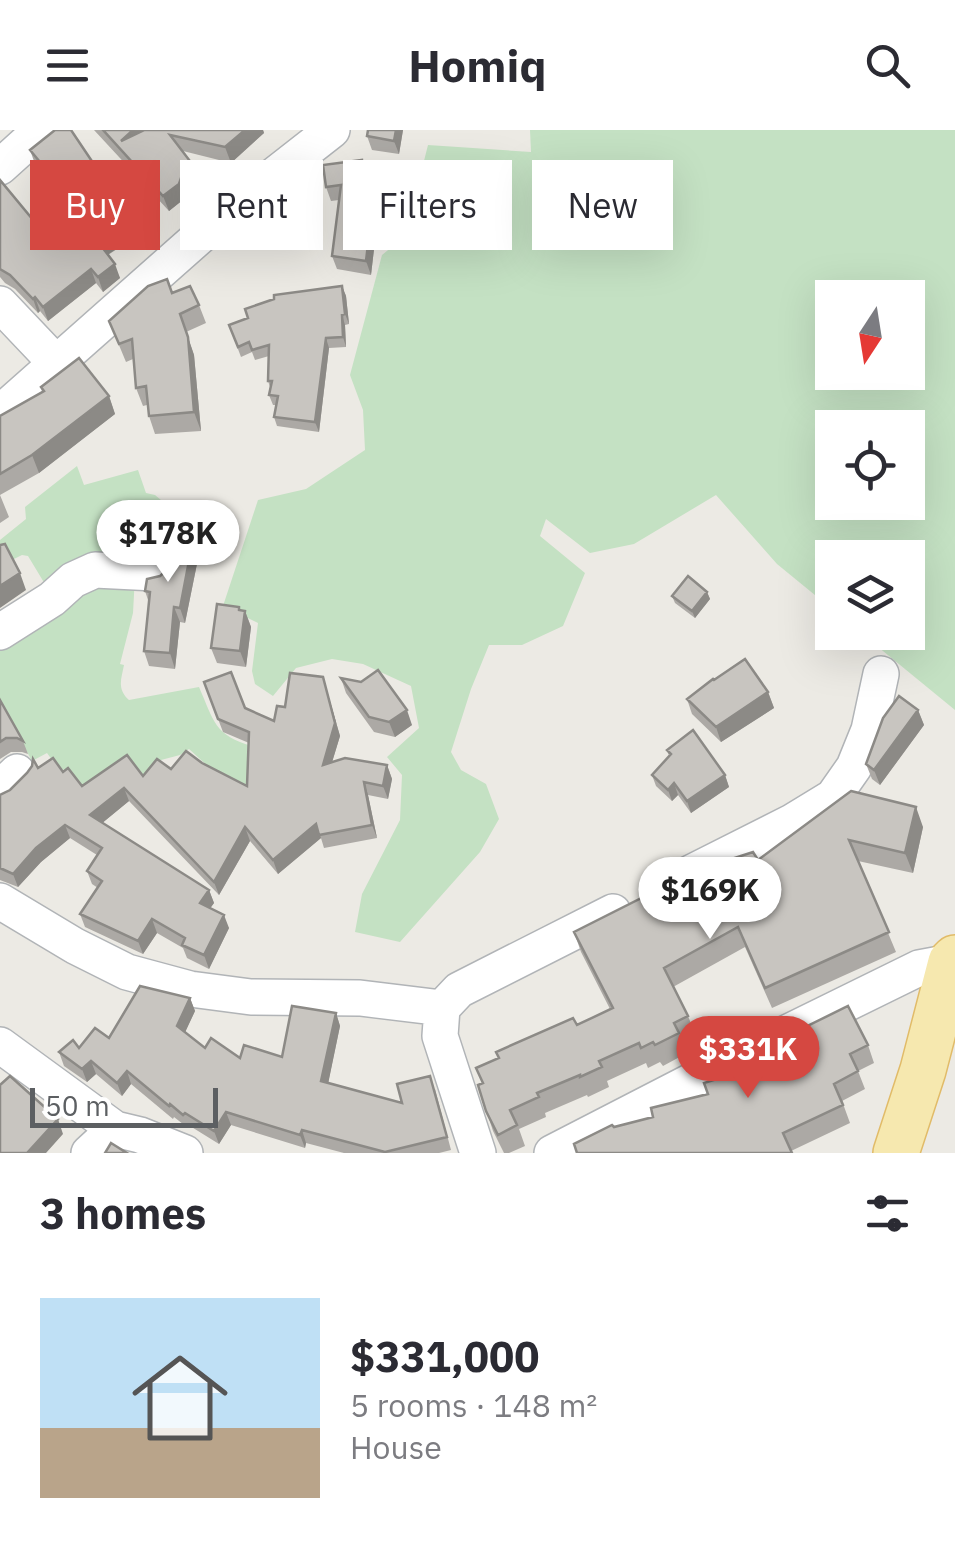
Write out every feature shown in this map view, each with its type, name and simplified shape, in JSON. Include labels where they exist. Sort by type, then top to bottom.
[{"type":"main road","points":[[896,1153],[953,960]]},
{"type":"street","points":[[0,414],[226,214],[332,130]]},
{"type":"street","points":[[0,166],[32,133]]},
{"type":"street","points":[[0,304],[56,362]]},
{"type":"street","points":[[0,632],[52,599],[73,580],[95,570],[155,573]]},
{"type":"street","points":[[478,1153],[440,1036],[442,1008],[459,990],[792,822],[833,796],[854,766],[869,730],[881,674]]},
{"type":"street","points":[[0,901],[127,972],[190,989],[251,997],[360,998],[442,1008]]},
{"type":"street","points":[[554,1153],[919,968],[953,960]]},
{"type":"street","points":[[0,1045],[116,1129],[185,1153]]},
{"type":"street","points":[[88,1153],[116,1129]]},
{"type":"green space","points":[[530,130],[955,130],[955,710],[882,650],[925,650],[925,540],[815,540],[815,595],[777,564],[716,495],[634,544],[590,553],[546,519],[540,536],[585,573],[563,626],[522,645],[489,645],[451,752],[461,770],[486,784],[499,819],[480,852],[400,942],[355,932],[362,894],[400,820],[402,775],[387,757],[419,728],[411,686],[363,664],[332,659],[296,668],[273,696],[255,684],[252,671],[258,623],[223,606],[258,500],[306,489],[365,450],[363,410],[350,375],[382,255],[388,250],[512,250],[512,160],[424,160],[428,145],[531,152]]},
{"type":"green space","points":[[77,466],[84,485],[138,470],[146,493],[167,505],[157,567],[51,594],[28,556],[0,566],[0,540],[26,519],[25,507]]},
{"type":"green space","points":[[135,576],[133,613],[120,664],[124,665],[123,692],[129,700],[199,687],[222,731],[252,746],[247,771],[251,792],[212,770],[189,749],[161,760],[162,770],[86,798],[47,753],[32,761],[5,712],[0,713],[0,640],[67,589]]},
{"type":"building","points":[[55,130],[71,130],[91,160],[38,160],[30,150]]},
{"type":"building","points":[[103,130],[133,130],[121,141],[144,130],[245,130],[225,147],[170,135],[189,160],[180,160],[179,184],[163,196],[160,160],[130,160]]},
{"type":"building","points":[[368,130],[396,130],[394,141],[367,136]]},
{"type":"building","points":[[343,162],[343,250],[367,250],[366,261],[332,256],[341,185],[326,187],[323,165]]},
{"type":"building","points":[[0,180],[30,216],[30,250],[104,250],[115,264],[98,277],[91,269],[43,307],[0,269]]},
{"type":"building","points":[[167,279],[172,293],[190,286],[199,305],[180,314],[188,337],[194,412],[149,416],[146,386],[136,388],[132,339],[119,344],[109,321],[148,286]]},
{"type":"building","points":[[342,286],[343,337],[326,338],[315,422],[274,417],[278,396],[269,395],[269,345],[252,350],[249,342],[238,347],[229,325],[248,318],[245,309],[274,299],[274,295]]},
{"type":"building","points":[[79,358],[109,396],[32,455],[0,474],[0,416],[44,391],[41,387]]},
{"type":"building","points":[[164,517],[196,524],[180,608],[174,607],[170,653],[144,651],[150,592],[145,591],[147,579],[160,576],[170,560],[168,547],[158,539]]},
{"type":"building","points":[[5,544],[20,573],[0,586],[0,545]]},
{"type":"building","points":[[688,576],[707,592],[692,611],[672,596]]},
{"type":"building","points":[[217,604],[245,611],[240,651],[211,648]]},
{"type":"building","points":[[745,659],[768,692],[716,727],[687,699]]},
{"type":"building","points":[[378,670],[407,710],[389,722],[369,717],[341,678],[361,682]]},
{"type":"building","points":[[231,672],[245,708],[274,721],[277,706],[285,707],[290,673],[323,677],[335,723],[323,765],[345,758],[387,765],[383,786],[364,782],[372,825],[319,835],[316,824],[273,860],[245,827],[214,882],[124,788],[90,815],[209,890],[200,903],[224,915],[204,955],[182,945],[185,938],[152,919],[138,941],[80,914],[102,881],[87,871],[102,848],[65,825],[36,848],[13,874],[0,868],[0,795],[27,773],[33,759],[38,768],[53,758],[63,772],[68,768],[82,786],[127,755],[143,776],[157,759],[171,769],[186,751],[247,786],[249,732],[218,719],[204,682]]},
{"type":"building","points":[[899,696],[918,710],[874,770],[866,764],[883,718]]},
{"type":"building","points":[[0,700],[23,741],[6,738],[0,742]]},
{"type":"building","points":[[693,730],[725,775],[687,801],[674,783],[668,790],[652,775],[671,754],[667,750]]},
{"type":"building","points":[[851,791],[916,807],[905,853],[849,840],[889,932],[765,988],[738,927],[664,968],[688,1016],[674,1023],[679,1033],[655,1045],[653,1042],[641,1048],[639,1043],[599,1061],[602,1067],[537,1093],[539,1097],[510,1110],[517,1125],[498,1135],[486,1111],[478,1085],[483,1083],[476,1068],[499,1058],[496,1052],[573,1018],[577,1025],[613,1008],[574,932],[709,864],[753,852],[758,860]]},
{"type":"building","points":[[140,986],[190,998],[177,1026],[205,1048],[211,1038],[240,1058],[244,1045],[282,1057],[292,1006],[336,1013],[321,1081],[402,1103],[397,1084],[430,1076],[447,1137],[385,1152],[302,1130],[300,1135],[226,1112],[214,1131],[169,1106],[127,1071],[117,1083],[91,1061],[82,1069],[59,1052],[73,1040],[79,1048],[95,1028],[109,1038]]},
{"type":"building","points":[[848,1006],[868,1045],[850,1054],[858,1071],[834,1084],[843,1105],[783,1133],[792,1153],[577,1153],[574,1144],[612,1125],[653,1117],[651,1108],[708,1094],[704,1083],[723,1074],[754,1063],[757,1072],[802,1056],[791,1034]]},
{"type":"building","points":[[10,1076],[58,1119],[27,1153],[0,1153],[0,1085]]},
{"type":"building","points":[[111,1143],[127,1153],[105,1153]]}]
